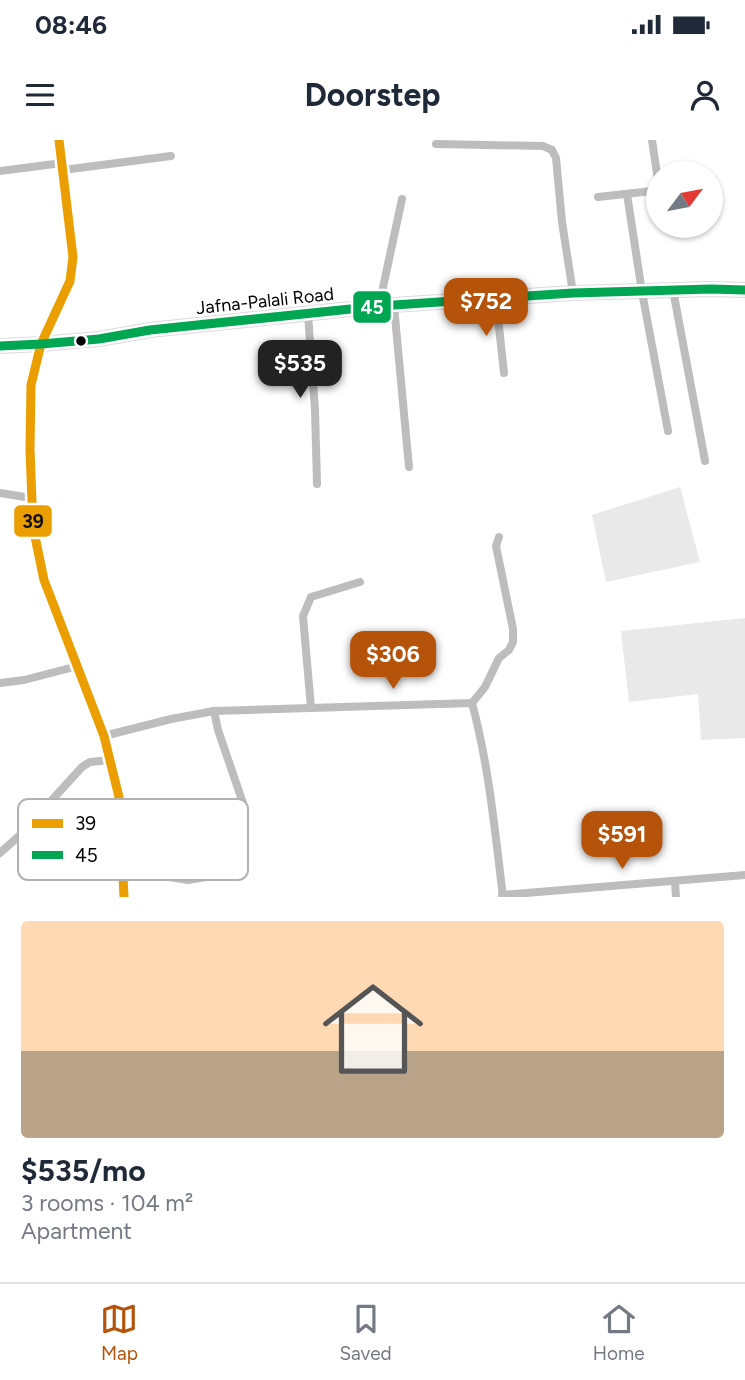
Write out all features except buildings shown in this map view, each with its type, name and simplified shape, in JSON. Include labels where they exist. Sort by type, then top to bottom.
[{"type":"main road","name":"Jafna-Palali Road","points":[[0,346],[99,339],[150,330],[379,306],[573,293],[745,290]]},
{"type":"street","points":[[59,140],[73,257],[70,281],[41,344],[32,385],[33,527],[44,580],[104,736],[119,799]]},
{"type":"street","points":[[652,140],[655,161]]},
{"type":"street","points":[[436,144],[543,146],[552,150],[556,158],[573,293]]},
{"type":"street","points":[[0,171],[171,156]]},
{"type":"street","points":[[598,197],[646,192]]},
{"type":"street","points":[[627,194],[668,431]]},
{"type":"street","points":[[379,306],[402,199]]},
{"type":"street","points":[[673,290],[705,461]]},
{"type":"street","points":[[496,299],[504,373]]},
{"type":"street","points":[[394,306],[409,467]]},
{"type":"street","points":[[308,314],[317,484]]},
{"type":"street","points":[[0,493],[31,498]]},
{"type":"street","points":[[104,736],[214,711],[472,703],[485,687],[499,658],[509,650],[513,642],[513,629],[496,546],[499,537]]},
{"type":"street","points":[[311,708],[303,616],[311,597],[360,583]]},
{"type":"street","points":[[0,683],[24,680],[78,666]]},
{"type":"street","points":[[472,703],[481,739],[493,814],[502,896],[571,893],[745,875]]},
{"type":"street","points":[[214,711],[242,799]]},
{"type":"street","points":[[53,799],[82,767],[90,762],[110,760]]},
{"type":"street","points":[[0,853],[18,837]]},
{"type":"street","points":[[675,881],[676,897]]},
{"type":"shaded area","points":[[680,487],[700,562],[606,582],[592,515]]},
{"type":"shaded area","points":[[745,618],[745,738],[701,740],[698,694],[629,702],[621,631]]},
{"type":"transit line","name":"39","points":[[59,140],[73,257],[70,281],[41,344],[31,385],[33,527],[44,580],[104,736],[119,799]]},
{"type":"transit line","name":"45","points":[[0,346],[99,339],[150,330],[379,306],[573,293],[745,290]]},
{"type":"transit line","name":"39","points":[[123,880],[124,897]]}]
